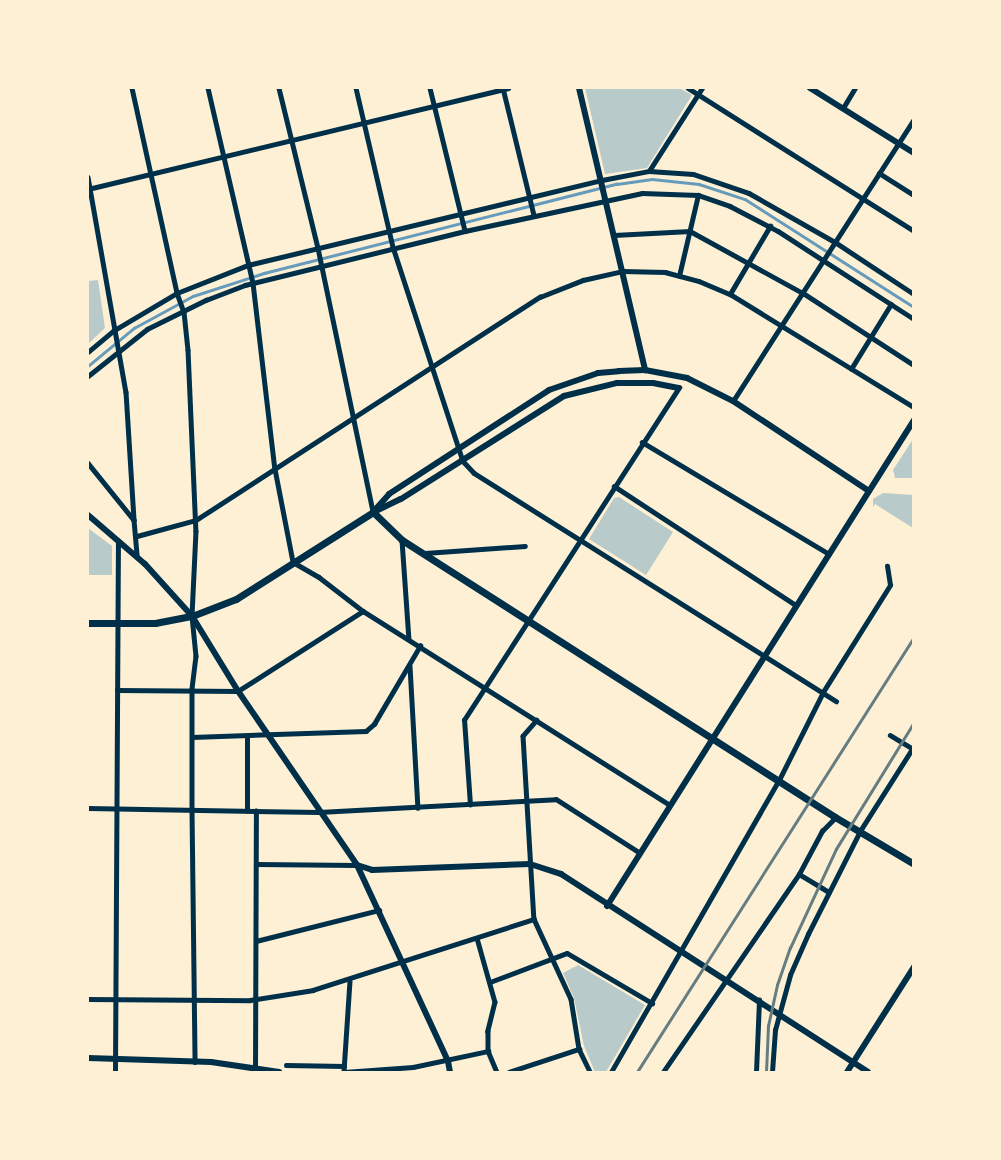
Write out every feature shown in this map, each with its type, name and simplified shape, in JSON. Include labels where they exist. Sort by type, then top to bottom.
[{"type":"main road","points":[[88,623],[155,623],[192,617],[236,599],[373,512],[402,540],[835,817],[914,864]]},
{"type":"street","points":[[132,88],[183,310],[196,520],[192,617],[196,656],[192,689],[195,1062]]},
{"type":"street","points":[[208,88],[253,282],[275,468],[293,562],[319,577],[363,611],[670,805]]},
{"type":"street","points":[[279,88],[319,251],[373,512]]},
{"type":"street","points":[[356,88],[394,248],[463,461],[474,473],[836,701]]},
{"type":"street","points":[[430,88],[465,229]]},
{"type":"street","points":[[89,189],[505,88],[533,214]]},
{"type":"street","points":[[579,88],[645,370]]},
{"type":"street","points":[[688,88],[914,231]]},
{"type":"street","points":[[649,172],[702,88]]},
{"type":"street","points":[[810,88],[914,153]]},
{"type":"street","points":[[843,108],[855,88]]},
{"type":"street","points":[[733,401],[914,120]]},
{"type":"street","points":[[88,352],[178,295],[249,268],[649,172],[676,172],[723,183],[749,193],[914,294]]},
{"type":"street","points":[[879,173],[914,195]]},
{"type":"street","points":[[88,177],[126,392],[137,556]]},
{"type":"street","points":[[88,376],[118,349],[147,329],[183,310],[253,282],[465,229],[606,197],[642,193],[698,195],[718,200],[770,226],[914,318]]},
{"type":"street","points":[[679,276],[698,195]]},
{"type":"street","points":[[730,294],[770,226]]},
{"type":"street","points":[[614,235],[690,231],[750,261],[914,365]]},
{"type":"street","points":[[137,536],[196,520],[540,297],[583,280],[623,271],[679,276],[730,294],[914,407]]},
{"type":"street","points":[[851,369],[891,304]]},
{"type":"street","points":[[373,512],[389,494],[549,390],[598,373],[645,370],[687,378],[733,401],[869,491]]},
{"type":"street","points":[[373,512],[401,499],[463,461],[546,405],[579,390],[617,383],[653,383],[679,388],[579,538],[529,622],[464,720],[470,805]]},
{"type":"street","points":[[607,906],[914,420]]},
{"type":"street","points":[[642,442],[829,554]]},
{"type":"street","points":[[88,463],[134,520]]},
{"type":"street","points":[[614,486],[796,605]]},
{"type":"street","points":[[88,515],[137,556],[192,617],[238,691],[357,865],[448,1061],[450,1073]]},
{"type":"street","points":[[116,1073],[118,538]]},
{"type":"street","points":[[402,540],[409,640]]},
{"type":"street","points":[[422,553],[525,546]]},
{"type":"street","points":[[611,1073],[779,780],[823,692],[890,585],[887,566]]},
{"type":"street","points":[[117,690],[238,691],[363,611]]},
{"type":"street","points":[[192,737],[366,731],[420,646]]},
{"type":"street","points":[[410,665],[418,808]]},
{"type":"street","points":[[537,720],[523,736],[534,919],[571,999],[579,1049],[590,1073]]},
{"type":"street","points":[[772,1073],[775,1030],[790,975],[860,831],[913,749],[890,735]]},
{"type":"street","points":[[247,736],[247,811]]},
{"type":"street","points":[[88,808],[319,812],[556,799],[639,852]]},
{"type":"street","points":[[255,1070],[256,811]]},
{"type":"street","points":[[663,1073],[799,874],[822,831],[835,817]]},
{"type":"street","points":[[256,864],[357,865],[372,870],[530,864],[561,874],[607,906],[759,999],[868,1073]]},
{"type":"street","points":[[799,874],[829,892]]},
{"type":"street","points":[[256,941],[379,910]]},
{"type":"street","points":[[88,999],[256,999],[313,990],[350,981],[534,919]]},
{"type":"street","points":[[477,937],[495,1002],[488,1031],[488,1051],[497,1073]]},
{"type":"street","points":[[490,982],[567,953],[652,1003]]},
{"type":"street","points":[[847,1073],[914,967]]},
{"type":"street","points":[[350,981],[344,1072],[448,1061],[488,1051]]},
{"type":"street","points":[[756,1073],[759,999]]},
{"type":"street","points":[[509,1073],[579,1049]]},
{"type":"street","points":[[88,1059],[195,1062],[279,1073]]},
{"type":"street","points":[[286,1065],[344,1066]]},
{"type":"shaded area","points":[[585,88],[679,88],[692,95],[647,168],[605,174]]},
{"type":"shaded area","points":[[98,280],[105,328],[88,344],[88,281]]},
{"type":"shaded area","points":[[913,439],[913,478],[895,478],[893,470]]},
{"type":"shaded area","points":[[883,493],[913,495],[913,528],[875,504],[873,507],[873,499]]},
{"type":"shaded area","points":[[619,497],[673,532],[646,575],[589,539],[614,498]]},
{"type":"shaded area","points":[[88,528],[112,546],[112,575],[88,575]]},
{"type":"shaded area","points":[[578,965],[645,1005],[606,1072],[595,1072],[584,1046],[574,998],[563,973]]},
{"type":"waterway","points":[[88,366],[134,328],[193,296],[264,273],[617,184],[652,179],[699,184],[745,199],[914,307]]},
{"type":"railway","points":[[637,1072],[914,637]]},
{"type":"railway","points":[[766,1072],[768,1026],[777,985],[790,948],[836,849],[914,722]]}]
